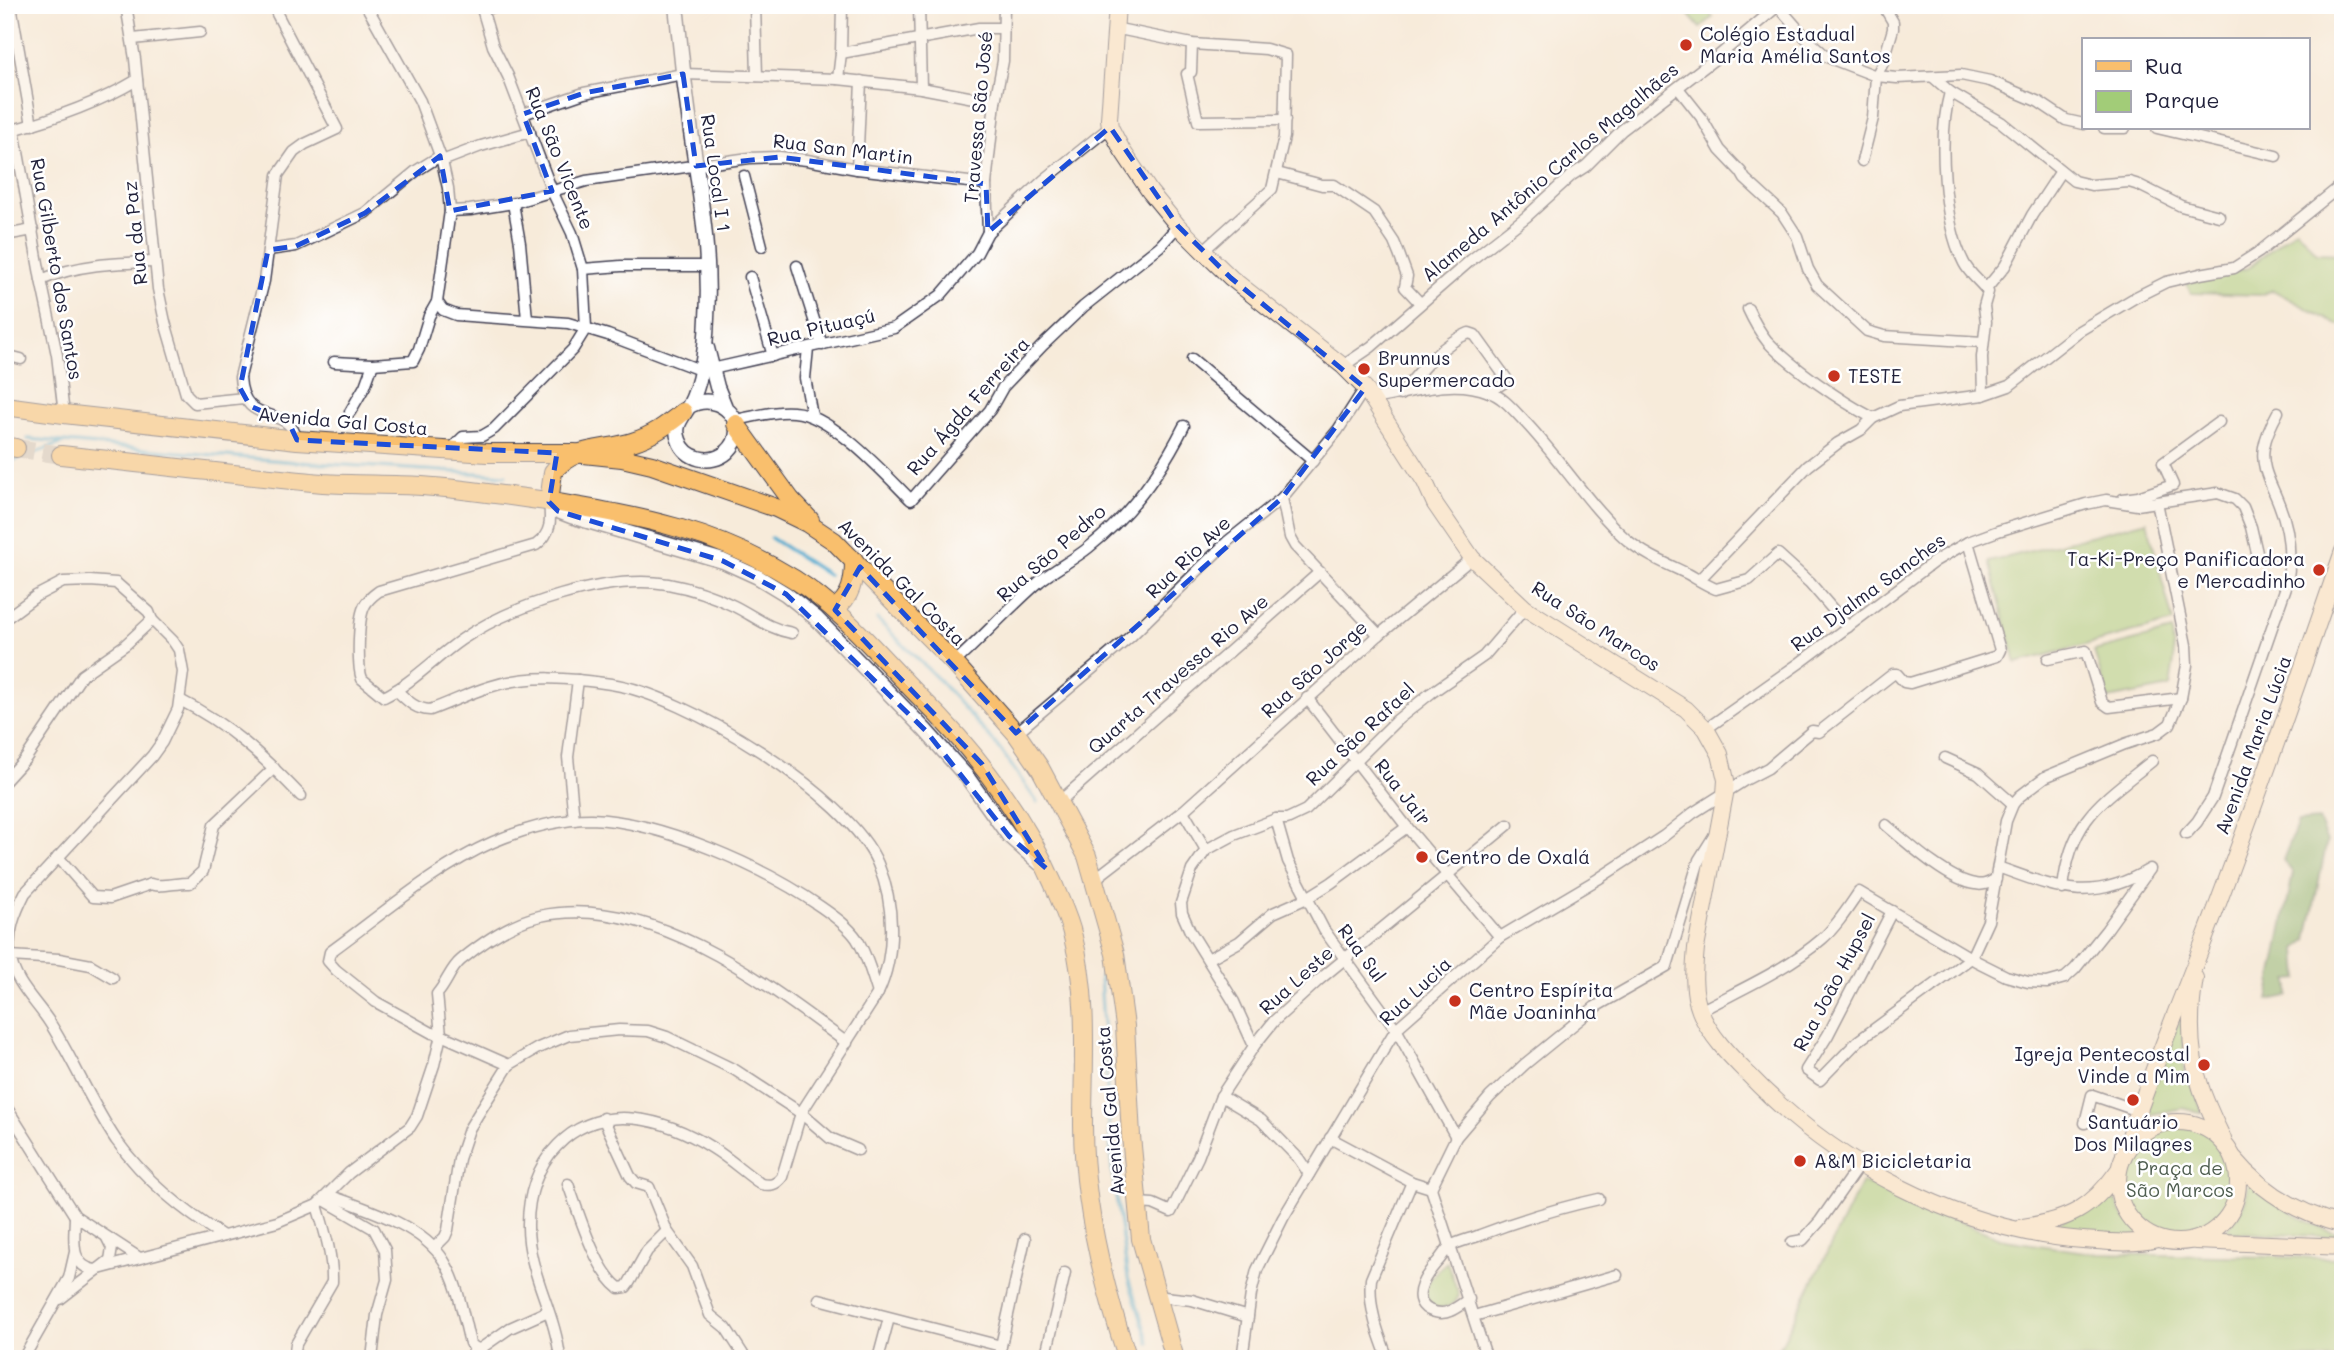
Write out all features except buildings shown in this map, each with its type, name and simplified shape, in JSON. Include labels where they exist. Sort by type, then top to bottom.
[{"type":"main road","points":[[1110,127],[1117,5]]},
{"type":"main road","name":"Rua São Marcos","points":[[1110,127],[1150,192],[1178,226],[1231,278],[1343,366],[1369,393],[1435,504],[1472,558],[1525,608],[1678,703],[1706,729],[1723,764],[1725,794],[1693,973],[1700,1011],[1723,1047],[1776,1103],[1859,1165],[1935,1203],[1985,1220],[2061,1238],[2123,1242],[2157,1239]]},
{"type":"main road","name":"Avenida Gal Costa","points":[[5,405],[297,440],[449,451],[574,453],[622,458],[776,508],[820,530],[854,560],[954,663],[1016,733],[1040,768],[1087,856],[1115,954],[1123,1014],[1141,1239],[1175,1359]]},
{"type":"main road","points":[[549,502],[553,472],[574,453],[630,443],[648,436],[686,410]]},
{"type":"main road","points":[[736,425],[791,500],[820,530]]},
{"type":"main road","name":"Avenida Gal Costa","points":[[61,455],[326,483],[421,486],[511,495],[624,513],[700,534],[763,562],[794,579],[834,609],[982,764],[1024,824],[1073,933],[1084,998],[1083,1127],[1086,1178],[1106,1289],[1128,1359]]},
{"type":"main road","name":"Avenida Maria Lúcia","points":[[2123,1154],[2339,574],[2343,551]]},
{"type":"main road","points":[[834,609],[844,600],[851,588],[854,560]]},
{"type":"main road","name":"Avenida Maria Lúcia","points":[[2200,952],[2192,995],[2194,1060],[2200,1087],[2224,1142]]},
{"type":"main road","points":[[2343,1225],[2280,1199],[2234,1158],[2224,1142],[2203,1126],[2177,1121],[2145,1131],[2123,1154],[2118,1171],[2118,1191],[2124,1209],[2132,1222],[2157,1239],[2173,1242],[2343,1247]]},
{"type":"main road","points":[[2189,1241],[2217,1228],[2235,1203],[2238,1180],[2234,1158]]},
{"type":"main road","name":"Rua São Marcos","points":[[2017,1228],[2063,1219],[2079,1212],[2105,1189],[2118,1171]]},
{"type":"street","name":"Rua da Paz","points":[[126,5],[137,80],[154,262],[165,321],[186,394],[195,402],[203,403],[244,398]]},
{"type":"street","points":[[334,362],[373,365],[413,361],[429,316],[437,302],[450,211],[441,158],[431,127],[416,93],[366,5]]},
{"type":"street","points":[[482,8],[501,5]]},
{"type":"street","name":"Rua Local I 1","points":[[676,5],[708,266],[706,370],[725,407]]},
{"type":"street","points":[[755,5],[757,76]]},
{"type":"street","points":[[838,79],[842,5]]},
{"type":"street","points":[[919,5],[921,88]]},
{"type":"street","name":"Travessa São José","points":[[988,232],[986,184],[995,102],[1003,61],[1004,5]]},
{"type":"street","points":[[1779,5],[1805,38],[1827,57],[1876,76],[1933,77],[1945,74],[1990,81],[2030,98],[2066,120],[2082,124]]},
{"type":"street","name":"Alameda Antônio Carlos Magalhães","points":[[1343,366],[1370,347],[1586,166],[1622,130],[1779,5]]},
{"type":"street","points":[[1862,160],[1873,118],[1876,76],[1894,27],[1883,5]]},
{"type":"street","points":[[12,7],[32,125]]},
{"type":"street","name":"Rua São Vicente","points":[[482,8],[493,46],[572,233],[583,269],[586,328]]},
{"type":"street","points":[[277,14],[337,129],[306,144],[286,161],[278,176],[259,304],[240,377],[244,398],[250,406],[258,412],[289,423],[297,440]]},
{"type":"street","points":[[841,53],[978,27],[1003,28]]},
{"type":"street","points":[[1114,28],[1192,44],[1266,49],[1286,55],[1285,120],[1272,189],[1203,251]]},
{"type":"street","points":[[132,39],[200,32]]},
{"type":"street","points":[[1192,44],[1191,72],[1187,74],[1198,121],[1285,120]]},
{"type":"street","points":[[523,114],[584,93],[683,74],[862,81],[921,88],[995,102]]},
{"type":"street","points":[[1933,77],[1950,92],[2001,122],[2061,171],[2082,184],[2129,182],[2181,206],[2219,216]]},
{"type":"street","points":[[10,131],[104,97],[137,80]]},
{"type":"street","points":[[857,169],[862,81]]},
{"type":"street","points":[[1678,88],[1701,117],[1720,149],[1745,179],[1782,213],[1797,236],[1808,269],[1817,285],[1867,331],[1884,335],[1983,342]]},
{"type":"street","points":[[1950,92],[1944,125],[1946,194],[1954,234],[1965,266],[1988,292],[1984,306],[1986,322],[1983,342],[1983,395]]},
{"type":"street","name":"Rua Pituaçú","points":[[706,370],[894,328],[941,295],[977,253],[988,232],[1044,180],[1110,127]]},
{"type":"street","points":[[2166,130],[2276,156]]},
{"type":"street","name":"Rua Gilberto dos Santos","points":[[10,131],[33,230],[59,368],[64,414]]},
{"type":"street","points":[[268,250],[296,246],[365,213],[416,171],[441,158],[530,132]]},
{"type":"street","name":"Rua San Martin","points":[[450,211],[513,203],[586,181],[749,158],[779,157],[986,184]]},
{"type":"street","points":[[1986,289],[2005,266],[2039,203],[2061,171]]},
{"type":"street","points":[[1277,173],[1322,185],[1334,185],[1374,212],[1399,254],[1407,276],[1405,287],[1420,303]]},
{"type":"street","points":[[744,177],[762,246]]},
{"type":"street","points":[[1699,580],[1808,466],[1838,443],[1861,430],[1873,418],[1899,406],[1983,395],[2009,386],[2079,331],[2136,297],[2166,282],[2234,268],[2259,252],[2343,184]]},
{"type":"street","points":[[513,203],[520,243],[527,319]]},
{"type":"street","name":"Rua Ágda Ferreira","points":[[811,416],[820,419],[840,434],[911,500],[990,410],[1003,387],[1043,345],[1083,307],[1160,246],[1178,226]]},
{"type":"street","points":[[5,235],[33,230]]},
{"type":"street","points":[[41,280],[79,268],[124,262],[154,262]]},
{"type":"street","points":[[583,269],[708,266]]},
{"type":"street","points":[[797,267],[822,345]]},
{"type":"street","points":[[750,276],[773,356]]},
{"type":"street","points":[[437,302],[443,310],[456,315],[568,323],[706,370],[677,426],[678,440],[687,452],[699,459],[714,459],[732,446],[736,425],[725,407],[707,401],[686,410]]},
{"type":"street","points":[[1748,309],[1758,329],[1782,355],[1848,404],[1873,418]]},
{"type":"street","points":[[449,451],[463,438],[482,436],[494,429],[573,349],[586,328]]},
{"type":"street","points":[[1400,395],[1423,367],[1449,345],[1469,333],[1475,335],[1506,378],[1489,392]]},
{"type":"street","points":[[736,425],[780,412],[811,416],[806,377],[808,348]]},
{"type":"street","points":[[5,355],[21,359]]},
{"type":"street","points":[[1192,359],[1313,461]]},
{"type":"street","points":[[350,412],[373,365]]},
{"type":"street","points":[[1369,393],[1400,395],[1422,389],[1449,387],[1489,392],[1502,399],[1542,439],[1628,540],[1641,550],[1716,589],[1749,580],[1778,554],[1829,602],[1849,626]]},
{"type":"street","name":"Rua Rio Ave","points":[[1016,733],[1130,637],[1227,542],[1282,498],[1369,393]]},
{"type":"street","points":[[2186,834],[2213,797],[2287,584],[2291,562],[2286,524],[2263,462],[2267,435],[2278,412]]},
{"type":"street","name":"Rua Djalma Sanches","points":[[1706,729],[1935,561],[1968,542],[2086,503],[2138,497],[2173,485],[2163,463],[2219,422]]},
{"type":"street","name":"Rua São Pedro","points":[[954,663],[1040,581],[1090,546],[1122,515],[1152,481],[1184,426]]},
{"type":"street","name":"Rua Djalma Sanches","points":[[2106,500],[2131,505],[2218,492],[2235,499],[2243,507],[2248,516],[2258,557]]},
{"type":"street","points":[[1282,498],[1290,537],[1295,546],[1379,635]]},
{"type":"street","points":[[549,502],[558,511],[571,516],[723,561],[758,577],[805,609],[926,731],[967,777],[1009,836],[1046,869]]},
{"type":"street","points":[[549,502],[549,528],[536,545],[379,591],[365,603],[362,611],[362,679],[384,697],[482,626],[524,607],[565,594],[639,582],[669,584],[724,602],[767,626],[792,633]]},
{"type":"street","points":[[1971,958],[1988,921],[2006,821],[2013,804],[2029,787],[2045,777],[2164,729],[2174,716],[2181,698],[2187,665],[2184,627],[2157,502]]},
{"type":"street","name":"Rua Lucia","points":[[1242,1359],[1257,1270],[1283,1218],[1396,1029],[1500,937],[1598,879],[1745,779],[1768,768],[1812,731],[1819,732],[1893,674],[1910,683],[1997,656],[2000,652],[1968,542]]},
{"type":"street","name":"Rua São Jorge","points":[[1096,882],[1100,875],[1183,810],[1379,635],[1472,558]]},
{"type":"street","name":"Quarta Travessa Rio Ave","points":[[1059,802],[1320,572]]},
{"type":"street","points":[[5,619],[57,584],[68,581],[116,583],[149,612],[152,620],[179,649],[183,673],[180,700],[171,726],[152,756],[25,893],[11,929],[10,956],[17,977],[49,1021],[116,1140],[160,1191],[223,1236]]},
{"type":"street","name":"Rua São Rafael","points":[[1206,850],[1234,835],[1276,819],[1287,819],[1306,810],[1397,720],[1430,693],[1484,656],[1525,608]]},
{"type":"street","points":[[805,609],[819,613],[834,609]]},
{"type":"street","points":[[5,780],[26,758],[82,675],[125,645],[152,620]]},
{"type":"street","points":[[2048,659],[2083,650],[2088,652],[2102,702],[2109,707],[2181,698]]},
{"type":"street","points":[[396,690],[411,704],[430,710],[471,692],[512,681],[555,678],[636,689],[658,697],[719,727],[793,774],[851,827],[870,849],[878,864],[887,895],[892,930],[885,978],[801,1113],[782,1177],[770,1186],[761,1184],[714,1149],[679,1131],[632,1118],[603,1118],[583,1126],[565,1137],[550,1153],[531,1193],[528,1223],[531,1255],[559,1345],[560,1359]]},
{"type":"street","points":[[574,820],[568,757],[578,680]]},
{"type":"street","name":"Rua Jair","points":[[1307,698],[1407,827],[1500,937]]},
{"type":"street","points":[[180,700],[238,735],[301,796]]},
{"type":"street","points":[[1944,758],[1978,773],[2013,804]]},
{"type":"street","points":[[2063,889],[2069,852],[2091,813],[2106,797],[2152,761]]},
{"type":"street","points":[[58,857],[93,897],[110,898],[151,884],[156,886],[190,883],[203,870],[214,825],[274,768]]},
{"type":"street","points":[[1183,810],[1206,850],[1199,856],[1192,870],[1181,903],[1182,913],[1190,931],[1234,1002],[1254,1046]]},
{"type":"street","name":"Rua Sul","points":[[1276,819],[1288,861],[1324,930],[1396,1029],[1456,1137]]},
{"type":"street","points":[[509,1065],[432,1032],[376,1002],[336,970],[328,961],[330,952],[463,858],[503,839],[574,820],[626,823],[670,835],[764,872],[807,897],[845,926],[864,952],[878,993]]},
{"type":"street","name":"Rua Leste","points":[[1138,1203],[1153,1204],[1171,1212],[1198,1157],[1221,1096],[1254,1046],[1295,1000],[1508,825]]},
{"type":"street","points":[[1886,825],[1916,850],[1956,877],[1976,885],[1996,879]]},
{"type":"street","points":[[1208,959],[1239,942],[1273,913],[1307,898],[1331,883],[1407,827]]},
{"type":"street","points":[[1488,1359],[1431,1188],[1456,1137],[1490,1097],[1595,1007],[1667,966],[1699,860],[1719,828]]},
{"type":"street","points":[[1700,1011],[1800,956],[1833,927],[1859,892],[2006,976],[2028,982],[2047,983],[2065,978],[2107,929],[2150,869],[2113,887],[2091,891],[2063,889],[1998,867]]},
{"type":"street","name":"Rua João Hupsel","points":[[1892,911],[1828,1035],[1806,1070],[1822,1080],[1858,1041],[1971,958]]},
{"type":"street","points":[[138,1256],[94,1232],[82,1236],[75,1249],[79,1263],[95,1270],[138,1256],[277,1222],[323,1200],[349,1173],[375,1152],[389,1145],[410,1127],[422,1105],[441,1035],[437,994],[447,983],[450,973],[462,960],[521,923],[539,916],[580,913],[648,924],[684,937],[766,984],[847,1043]]},
{"type":"street","points":[[10,956],[59,959],[91,965],[113,978]]},
{"type":"street","points":[[434,1248],[448,1230],[454,1176],[469,1129],[509,1065],[538,1048],[569,1035],[618,1030],[648,1031],[667,1037],[713,1059],[801,1113],[830,1138],[858,1150]]},
{"type":"street","points":[[2085,1123],[2092,1095],[2130,1108],[2141,1100]]},
{"type":"street","points":[[1221,1096],[1261,1119],[1299,1158],[1309,1174]]},
{"type":"street","points":[[5,1105],[75,1216],[103,1236],[112,1248],[106,1265],[58,1300]]},
{"type":"street","points":[[603,1118],[630,1176],[636,1183],[649,1187],[667,1231],[692,1266],[710,1315],[726,1328],[746,1359]]},
{"type":"street","points":[[1330,1138],[1412,1182],[1431,1188]]},
{"type":"street","points":[[1792,1242],[1803,1240],[1859,1165]]},
{"type":"street","points":[[1388,1359],[1376,1328],[1370,1290],[1371,1279],[1412,1182]]},
{"type":"street","points":[[568,1184],[597,1256],[610,1279],[619,1288],[626,1287],[647,1251],[667,1231]]},
{"type":"street","points":[[1469,1300],[1441,1313],[1432,1312],[1421,1300],[1422,1284],[1428,1272],[1449,1247],[1522,1219],[1599,1199]]},
{"type":"street","points":[[323,1200],[398,1224],[434,1248],[449,1270],[473,1354],[510,1328],[548,1311]]},
{"type":"street","points":[[294,1359],[296,1344],[332,1282],[323,1200]]},
{"type":"street","points":[[323,1200],[374,1228],[385,1250],[387,1280],[377,1315],[372,1359]]},
{"type":"street","points":[[23,1359],[69,1278],[75,1249],[75,1216]]},
{"type":"street","points":[[998,1359],[1025,1239]]},
{"type":"street","points":[[1045,1359],[1065,1273]]},
{"type":"street","points":[[1474,1316],[1617,1275]]},
{"type":"street","points":[[1155,1296],[1192,1300],[1248,1317]]},
{"type":"street","points":[[819,1299],[1001,1346]]},
{"type":"street","points":[[878,1359],[889,1318]]},
{"type":"highlighted area","points":[[683,74],[696,166],[779,157],[986,184],[988,232],[1110,127],[1178,226],[1231,278],[1365,388],[1282,498],[1016,733],[860,567],[835,610],[982,764],[1047,869],[1009,836],[926,731],[786,594],[723,561],[558,511],[549,502],[557,453],[297,440],[289,423],[250,406],[240,388],[268,250],[296,246],[365,213],[440,156],[450,211],[552,191],[523,114],[584,93]]},
{"type":"green space","points":[[1680,5],[1702,5],[1713,17],[1700,28]]},
{"type":"green space","points":[[2296,229],[2317,253],[2341,254],[2343,322],[2338,325],[2273,290],[2260,295],[2191,293],[2186,284],[2248,268]]},
{"type":"green space","points":[[2147,521],[2173,622],[2016,663],[1989,562]]},
{"type":"green space","points":[[2172,631],[2174,660],[2170,687],[2108,699],[2094,651]]},
{"type":"green space","points":[[2318,820],[2327,841],[2307,940],[2297,949],[2299,979],[2289,980],[2289,996],[2268,1000],[2293,873],[2283,860],[2298,822]]},
{"type":"green space","points":[[2183,1011],[2184,1075],[2196,1092],[2202,1113],[2183,1108],[2148,1115],[2150,1093]]},
{"type":"green space","name":"Praça de São Marcos","points":[[2180,1126],[2200,1130],[2218,1141],[2229,1159],[2233,1179],[2229,1199],[2218,1217],[2200,1228],[2180,1232],[2160,1228],[2142,1217],[2131,1199],[2127,1179],[2131,1159],[2142,1141],[2160,1130]]},
{"type":"green space","points":[[1862,1182],[2005,1240],[2098,1254],[2343,1258],[2343,1359],[1774,1359]]},
{"type":"green space","points":[[2249,1182],[2290,1212],[2337,1233],[2338,1237],[2224,1232],[2239,1214]]},
{"type":"green space","points":[[2112,1189],[2122,1215],[2144,1236],[2124,1237],[2051,1228]]},
{"type":"green space","points":[[1447,1262],[1459,1295],[1452,1305],[1433,1308],[1428,1302],[1426,1289],[1431,1277]]},
{"type":"waterway","points":[[28,439],[296,462],[506,475]]},
{"type":"waterway","name":"Avenida Gal Costa","points":[[5,463],[63,443]]},
{"type":"waterway","points":[[771,538],[828,575]]},
{"type":"waterway","points":[[877,619],[939,680],[1000,749],[1037,802]]},
{"type":"waterway","points":[[1100,976],[1112,1169],[1128,1278],[1149,1343]]},
{"type":"tunnel","points":[[16,448],[61,455]]},
{"type":"place","name":"Colégio Estadual Maria Amélia Santos","points":[[1686,45]]},
{"type":"place","name":"Brunnus Supermercado","points":[[1364,369]]},
{"type":"place","name":"TESTE","points":[[1834,376]]},
{"type":"place","name":"Ta-Ki-Preço Panificadora e Mercadinho","points":[[2319,570]]},
{"type":"place","name":"Centro de Oxalá","points":[[1422,857]]},
{"type":"place","name":"Centro Espírita Mãe Joaninha","points":[[1455,1001]]},
{"type":"place","name":"Igreja Pentecostal Vinde a Mim","points":[[2204,1065]]},
{"type":"place","name":"Santuário Dos Milagres","points":[[2133,1100]]},
{"type":"place","name":"A&M Bicicletaria","points":[[1800,1161]]}]
